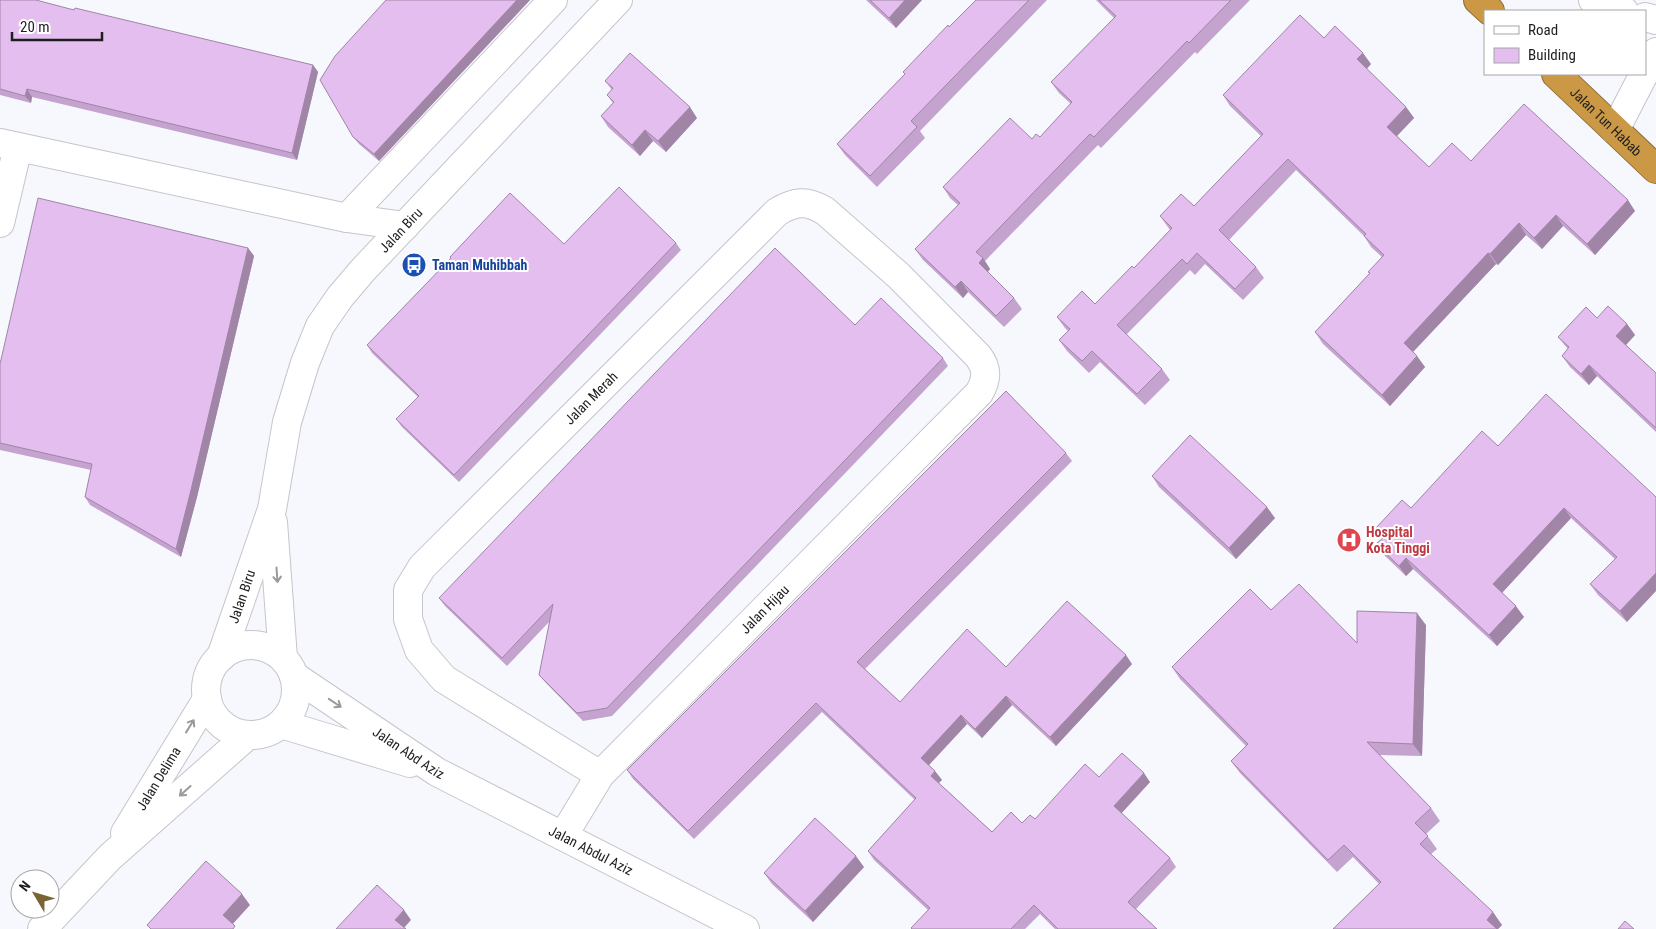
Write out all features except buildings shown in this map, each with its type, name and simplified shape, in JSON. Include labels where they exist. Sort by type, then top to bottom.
[{"type":"highway","points":[[1478,0],[1489,10]]},
{"type":"highway","name":"Jalan Tun Habab","points":[[1557,75],[1656,169]]},
{"type":"street","points":[[347,218],[553,0]]},
{"type":"street","name":"Jalan Biru","points":[[221,657],[272,509],[287,422],[305,363],[320,326],[340,297],[618,0]]},
{"type":"street","points":[[1592,0],[1620,10]]},
{"type":"street","points":[[1646,70],[1656,52]]},
{"type":"street","points":[[1615,130],[1643,75]]},
{"type":"street","points":[[0,223],[9,145],[347,218],[405,226]]},
{"type":"street","name":"Jalan Merah","points":[[600,774],[444,679],[418,650],[408,619],[408,590],[422,567],[777,212],[788,205],[814,204],[825,211],[899,276],[984,364],[987,374],[979,393]]},
{"type":"street","name":"Jalan Hijau","points":[[563,836],[600,774],[979,393]]},
{"type":"street","name":"Jalan Biru","points":[[272,509],[288,667]]},
{"type":"street","points":[[246,646],[259,646],[272,650],[288,667],[296,689],[295,702],[281,724],[260,734],[248,735],[233,732],[221,724],[212,713],[207,699],[207,684],[212,669],[221,657],[232,650],[246,646]]},
{"type":"street","name":"Jalan Abd Aziz","points":[[288,667],[437,772]]},
{"type":"street","name":"Jalan Delima","points":[[110,857],[207,699]]},
{"type":"street","name":"Jalan Abd Aziz","points":[[281,724],[437,772]]},
{"type":"street","name":"Jalan Delima","points":[[42,929],[110,857],[248,735]]},
{"type":"street","name":"Jalan Abdul Aziz","points":[[437,772],[745,929]]},
{"type":"place","name":"Taman Muhibbah","points":[[414,265]]},
{"type":"place","name":"Hospital Kota Tinggi","points":[[1349,540]]}]
